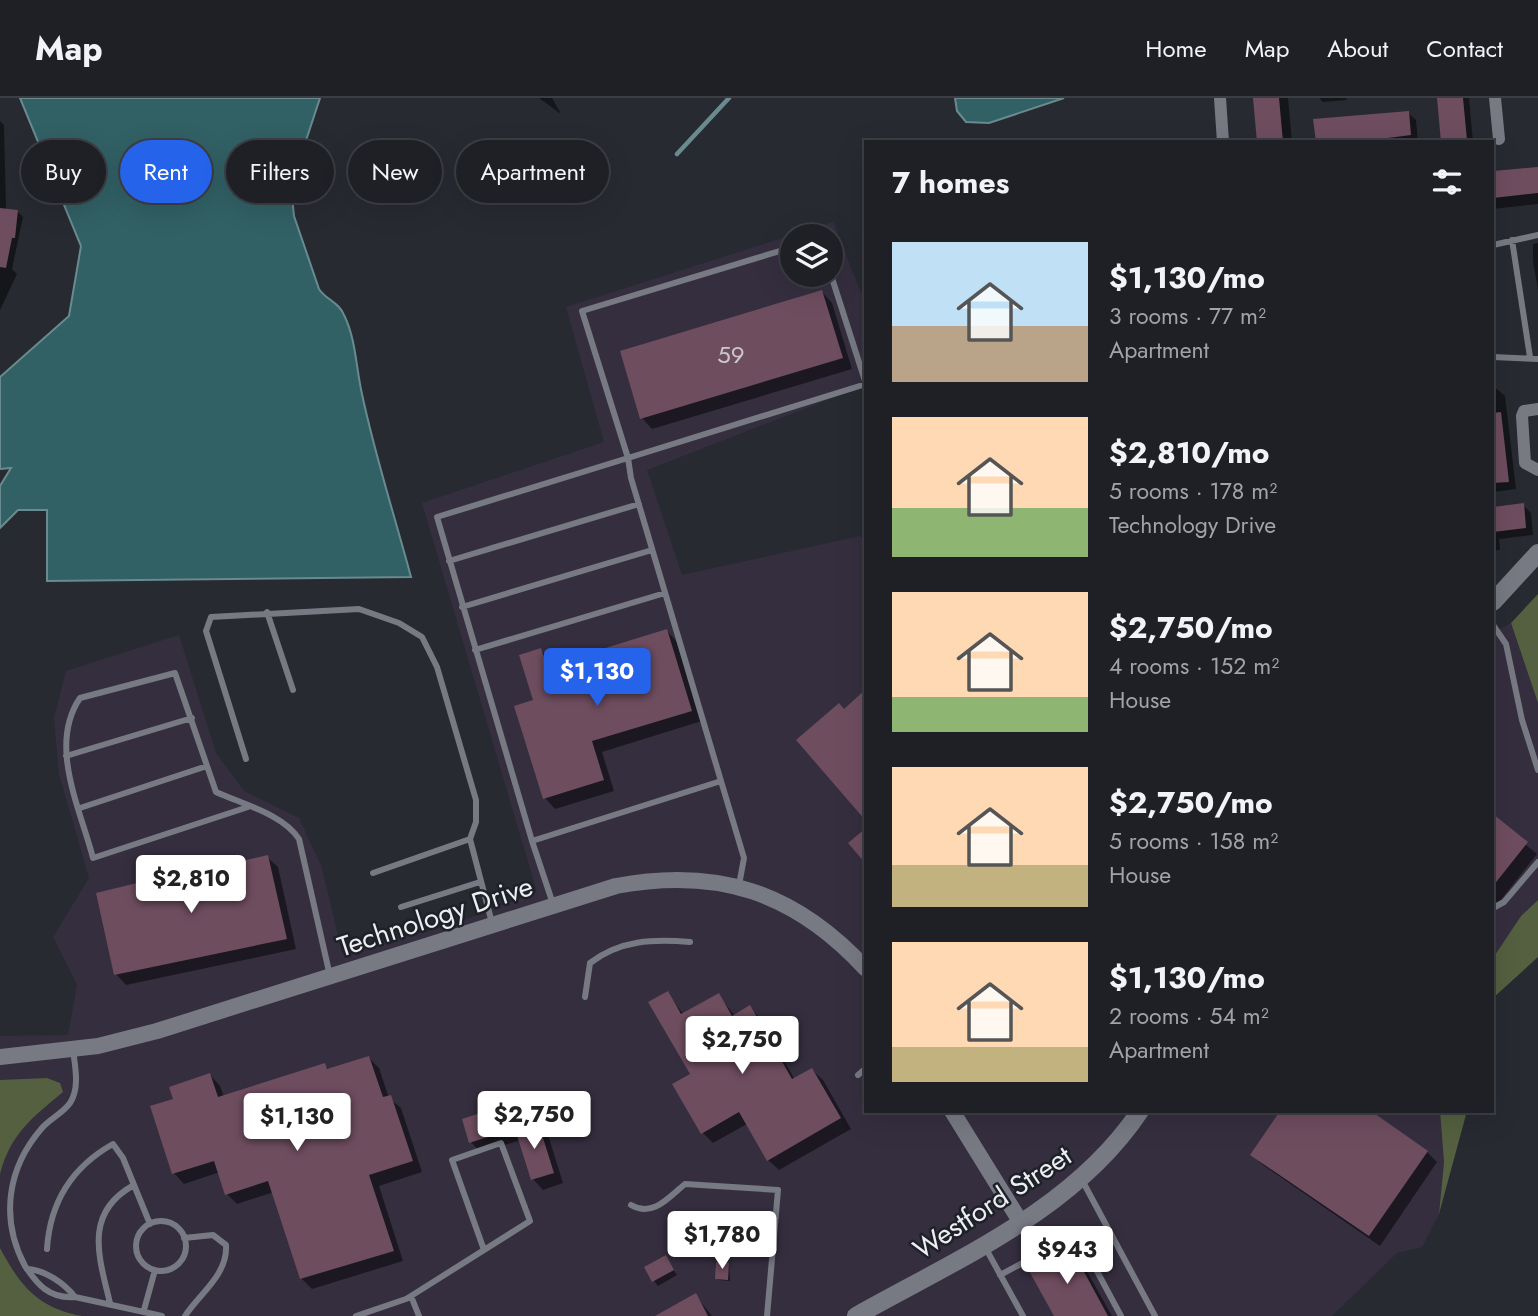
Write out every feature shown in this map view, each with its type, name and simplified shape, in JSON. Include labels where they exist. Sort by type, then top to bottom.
[{"type":"main road","points":[[1494,601],[1538,553]]},
{"type":"main road","name":"Westford Street","points":[[856,1316],[985,1245],[1082,1180],[1126,1132],[1139,1113]]},
{"type":"street","points":[[1220,98],[1223,140]]},
{"type":"street","points":[[1495,98],[1499,139]]},
{"type":"street","points":[[1538,409],[1524,411],[1522,416],[1525,463],[1538,470]]},
{"type":"street","name":"Technology Drive","points":[[0,1057],[73,1050],[157,1031],[616,886],[652,880],[688,878],[738,887],[783,904],[816,923],[845,946],[864,967]]},
{"type":"street","points":[[953,1113],[1020,1221]]},
{"type":"lane","points":[[1494,244],[1538,235]]},
{"type":"lane","points":[[1494,357],[1534,358],[1512,240]]},
{"type":"lane","points":[[738,887],[744,858],[652,550],[628,458],[582,311],[780,251]]},
{"type":"lane","points":[[835,287],[864,378]]},
{"type":"lane","points":[[553,906],[437,517],[864,385]]},
{"type":"lane","points":[[449,561],[639,505]]},
{"type":"lane","points":[[462,607],[652,550]]},
{"type":"lane","points":[[475,650],[665,593]]},
{"type":"lane","points":[[246,759],[206,631],[211,617],[359,609],[399,623],[422,637],[438,667],[476,800],[476,822],[470,839],[493,925]]},
{"type":"lane","points":[[267,612],[293,690]]},
{"type":"lane","points":[[1494,626],[1506,644],[1522,720],[1538,770]]},
{"type":"lane","points":[[248,807],[93,858],[66,756],[66,728],[80,698],[175,673],[216,792],[248,807],[292,828],[299,839],[331,978]]},
{"type":"lane","points":[[66,756],[192,718]]},
{"type":"lane","points":[[80,808],[207,766]]},
{"type":"lane","points":[[533,841],[721,781]]},
{"type":"lane","points":[[373,873],[470,839]]},
{"type":"lane","points":[[1494,907],[1504,902],[1538,862]]},
{"type":"lane","points":[[401,907],[480,882]]},
{"type":"lane","points":[[585,997],[590,963],[604,952],[630,943],[690,942]]},
{"type":"lane","points":[[73,1050],[76,1089],[70,1103],[44,1126],[23,1152],[13,1170],[8,1195],[10,1239],[27,1269],[29,1278],[60,1298],[75,1297],[110,1303],[162,1316]]},
{"type":"lane","points":[[858,1074],[864,1070]]},
{"type":"lane","points":[[356,1316],[411,1296],[484,1250],[530,1221],[501,1143],[452,1160],[484,1250]]},
{"type":"lane","points":[[47,1249],[51,1221],[60,1195],[82,1166],[113,1144],[123,1158],[150,1224]]},
{"type":"lane","points":[[1082,1180],[1155,1316]]},
{"type":"lane","points":[[631,1205],[639,1210],[656,1208],[685,1184],[778,1190],[767,1316]]},
{"type":"lane","points":[[110,1303],[97,1249],[99,1227],[104,1213],[120,1193],[134,1185]]},
{"type":"lane","points":[[170,1223],[184,1238],[185,1248],[180,1262],[166,1270],[145,1265],[136,1252],[138,1236],[150,1224],[170,1223]]},
{"type":"lane","points":[[1000,1275],[1077,1234],[1121,1316]]},
{"type":"lane","points":[[184,1238],[213,1235],[226,1245],[216,1277],[185,1316]]},
{"type":"lane","points":[[985,1245],[1023,1316]]},
{"type":"lane","points":[[27,1269],[37,1269],[66,1287],[75,1297]]},
{"type":"lane","points":[[144,1310],[155,1269]]},
{"type":"lane","points":[[411,1296],[419,1316]]},
{"type":"shaded area","points":[[780,239],[780,287],[843,287],[843,247],[864,300],[864,386],[647,470],[682,575],[860,536],[864,541],[864,1113],[1440,1113],[1444,1162],[1439,1214],[1422,1247],[1397,1253],[1332,1316],[0,1316],[0,1036],[68,1035],[77,985],[53,937],[89,878],[59,774],[54,718],[66,671],[179,635],[216,753],[244,791],[299,818],[322,868],[342,953],[451,925],[537,892],[422,503],[604,442],[566,307]]},
{"type":"shaded area","points":[[1511,623],[1538,703],[1538,900],[1521,916],[1494,956],[1494,632]]},
{"type":"green space","points":[[1538,594],[1538,703],[1511,623]]},
{"type":"green space","points":[[1538,900],[1538,957],[1494,997],[1494,956],[1521,916]]},
{"type":"green space","points":[[47,1078],[60,1083],[63,1092],[24,1127],[10,1148],[0,1174],[0,1080]]},
{"type":"green space","points":[[1440,1113],[1466,1113],[1439,1214],[1444,1162]]},
{"type":"green space","points":[[0,1248],[15,1273],[32,1293],[53,1307],[82,1316],[0,1316]]},
{"type":"water","points":[[20,98],[320,98],[306,140],[226,140],[226,203],[293,203],[294,216],[319,289],[339,307],[348,324],[373,440],[411,577],[47,581],[47,510],[18,510],[0,528],[0,486],[11,468],[0,469],[0,377],[69,316],[81,246],[63,203],[106,203],[106,140],[37,140]]},
{"type":"water","points":[[955,98],[1064,98],[989,123],[966,122],[957,111]]},
{"type":"building","points":[[1253,98],[1279,98],[1283,140],[1257,140]]},
{"type":"building","points":[[1437,98],[1463,98],[1467,140],[1441,140]]},
{"type":"building","points":[[1409,111],[1411,135],[1372,140],[1316,140],[1313,119]]},
{"type":"building","points":[[1538,167],[1538,193],[1494,198],[1494,171]]},
{"type":"building","points":[[0,208],[18,210],[15,238],[12,238],[6,268],[0,267]]},
{"type":"building","points":[[822,290],[843,358],[640,419],[620,351]]},
{"type":"building","points":[[1501,412],[1509,482],[1494,483],[1494,413]]},
{"type":"building","points":[[1524,503],[1526,528],[1494,532],[1494,507]]},
{"type":"building","points":[[667,629],[692,711],[592,741],[604,780],[543,799],[514,706],[533,700],[519,655],[541,648],[555,693],[595,681],[586,654]]},
{"type":"building","points":[[864,691],[864,819],[796,740],[839,703],[844,709]]},
{"type":"building","points":[[1494,815],[1528,842],[1494,885]]},
{"type":"building","points":[[864,830],[864,862],[848,843]]},
{"type":"building","points":[[268,855],[287,939],[114,975],[96,893],[223,862],[224,865]]},
{"type":"building","points":[[668,991],[681,1014],[719,993],[732,1016],[750,1005],[792,1079],[812,1068],[841,1118],[767,1161],[739,1112],[701,1134],[672,1084],[690,1074],[648,1002]]},
{"type":"building","points":[[369,1056],[383,1097],[391,1095],[413,1161],[369,1175],[394,1251],[300,1279],[268,1181],[225,1195],[214,1161],[172,1174],[150,1106],[173,1099],[169,1087],[210,1073],[218,1097],[325,1063],[327,1069]]},
{"type":"building","points":[[509,1104],[516,1128],[469,1143],[462,1119]]},
{"type":"building","points":[[1279,1113],[1374,1113],[1428,1151],[1369,1236],[1250,1155]]},
{"type":"building","points":[[538,1122],[554,1173],[531,1180],[515,1129]]},
{"type":"building","points":[[1070,1246],[1108,1316],[1054,1316],[1028,1269]]},
{"type":"building","points":[[666,1255],[674,1270],[652,1282],[644,1267]]},
{"type":"building","points":[[716,1262],[729,1263],[728,1280],[715,1279]]},
{"type":"building","points":[[696,1293],[708,1316],[655,1316]]},
{"type":"waterway","points":[[677,154],[729,98]]}]
